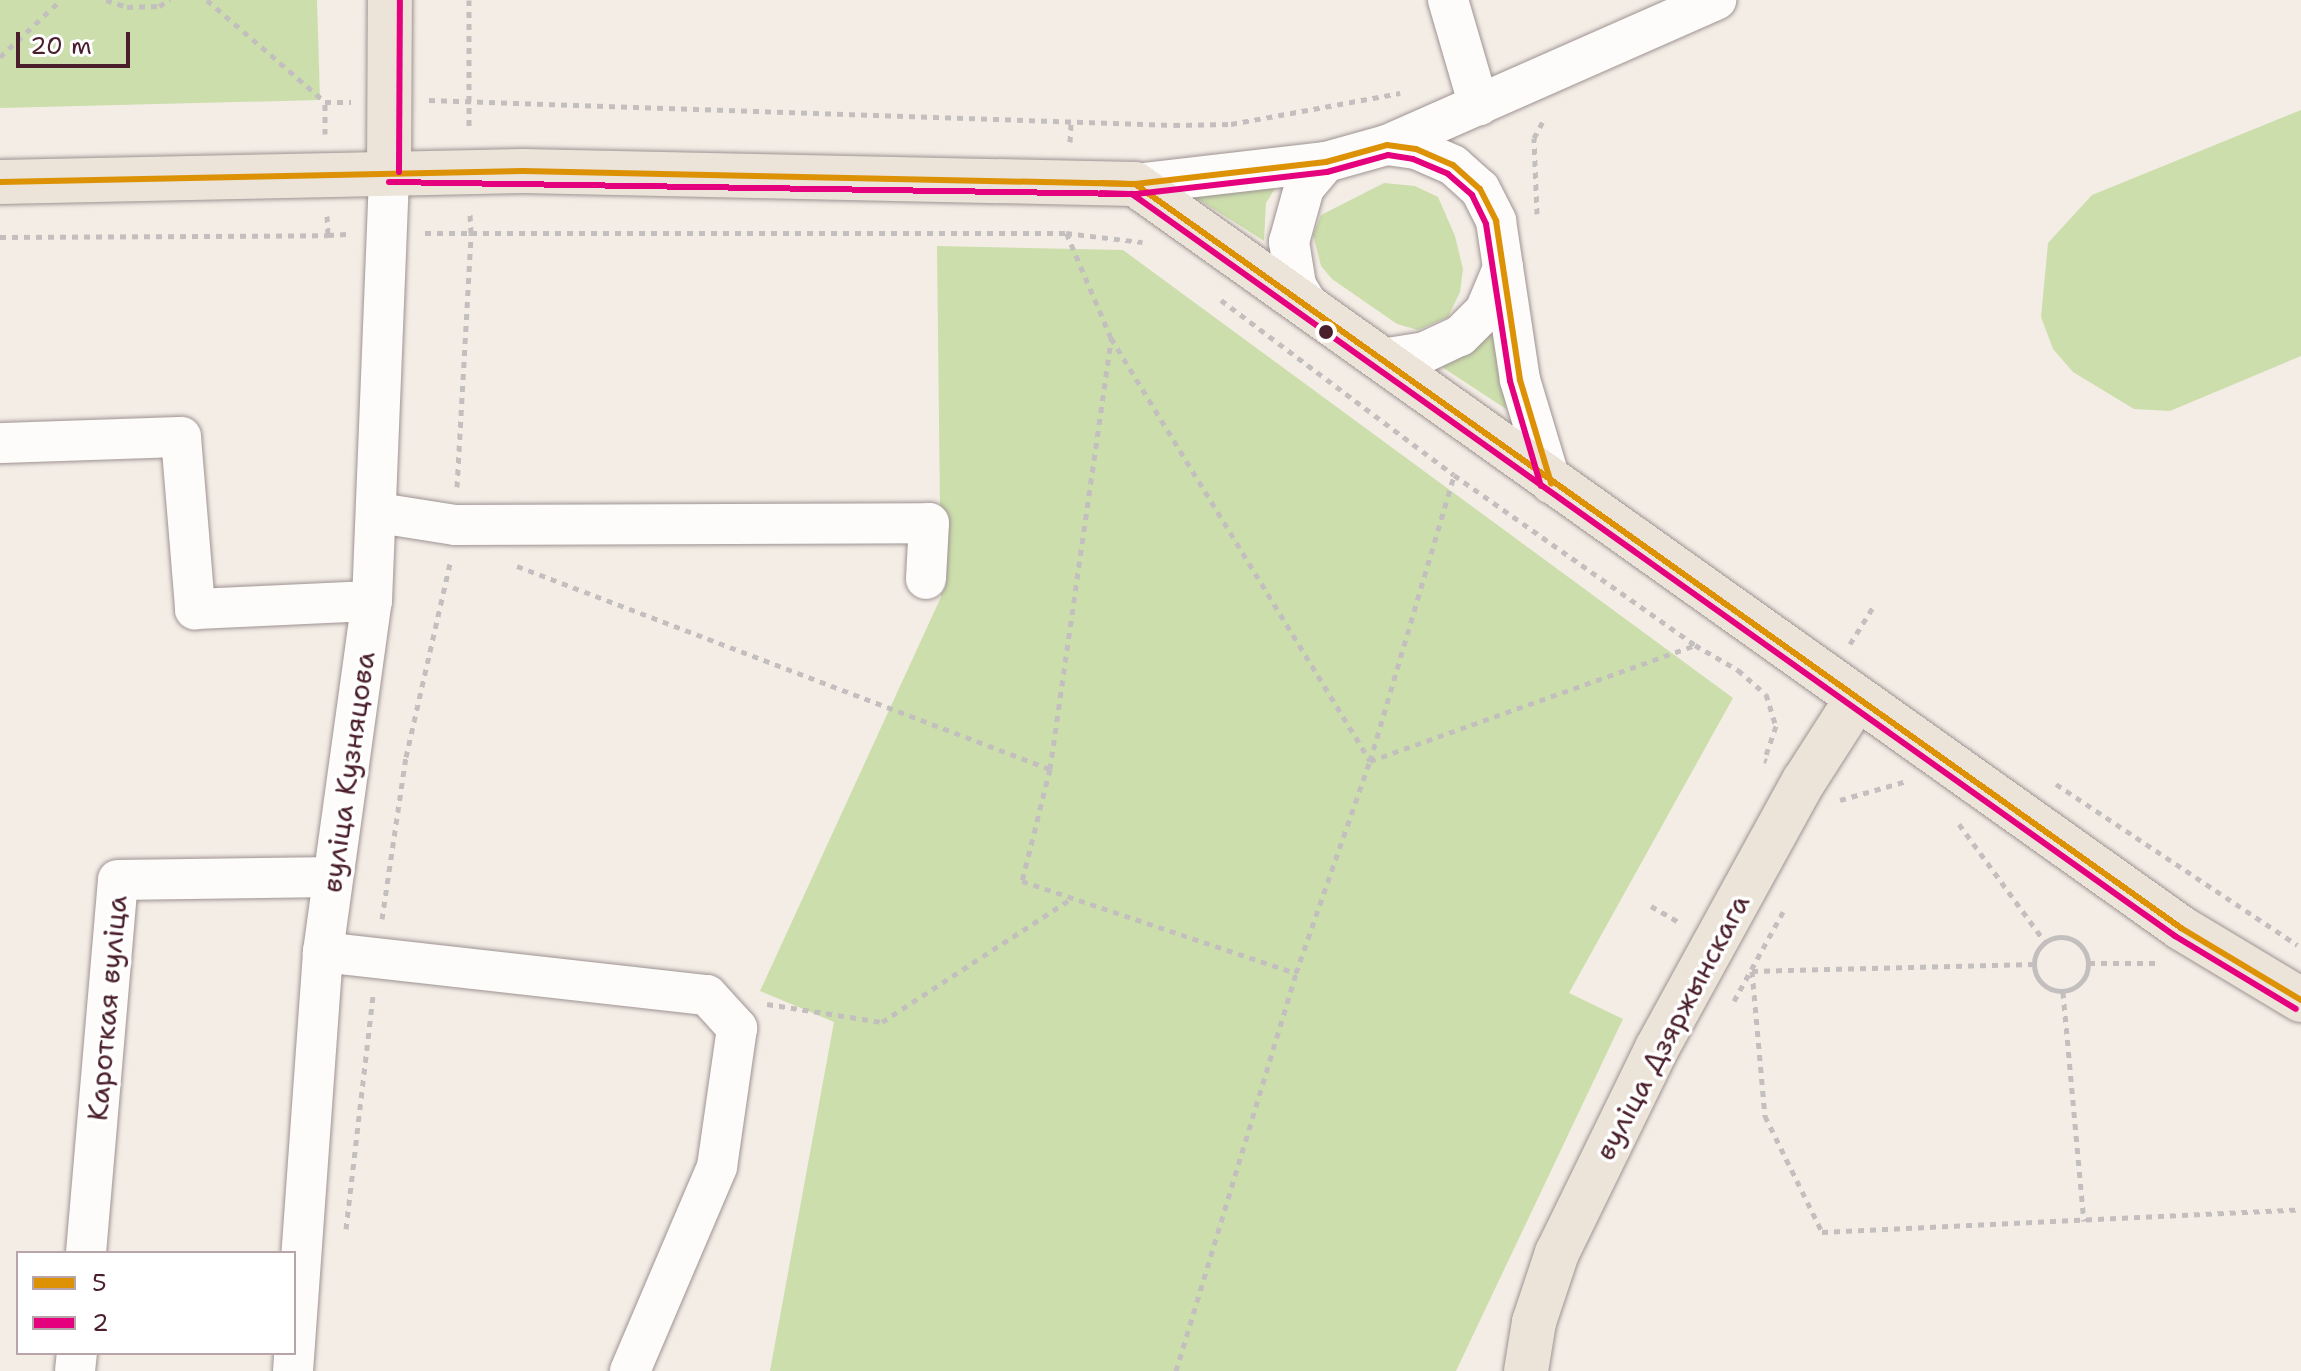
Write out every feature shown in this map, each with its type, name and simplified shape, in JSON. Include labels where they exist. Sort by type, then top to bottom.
[{"type":"main road","points":[[389,172],[390,0]]},
{"type":"main road","points":[[0,182],[389,172],[1135,184],[1551,483],[1764,629],[1856,700],[2181,928],[2301,1000]]},
{"type":"main road","name":"вуліца Дзяржынскага","points":[[1526,1371],[1534,1322],[1557,1253],[1657,1048],[1804,781],[1856,700]]},
{"type":"street","points":[[1448,0],[1479,106]]},
{"type":"street","points":[[1135,184],[1326,162],[1387,145],[1716,0]]},
{"type":"street","points":[[1387,145],[1416,149],[1453,165],[1480,189],[1496,221],[1520,380],[1551,483]]},
{"type":"street","points":[[1309,307],[1296,285],[1289,242],[1304,188],[1326,162]]},
{"type":"street","name":"вуліца Кузняцова","points":[[296,1329],[323,952],[372,601],[379,513],[389,172]]},
{"type":"street","points":[[1382,359],[1425,352],[1460,336],[1485,311],[1503,268]]},
{"type":"street","points":[[0,443],[181,437],[195,609],[372,601]]},
{"type":"street","points":[[379,513],[455,525],[929,523],[926,579]]},
{"type":"street","name":"Кароткая вуліца","points":[[86,1251],[118,880],[332,877]]},
{"type":"street","points":[[323,952],[707,995],[737,1028],[717,1167],[630,1371]]},
{"type":"path","points":[[0,57],[61,0]]},
{"type":"path","points":[[106,0],[127,7],[159,6],[170,0]]},
{"type":"path","points":[[207,0],[325,102]]},
{"type":"path","points":[[469,0],[470,99],[1174,125],[1231,124],[1408,91]]},
{"type":"path","points":[[1537,226],[1534,138],[1544,119]]},
{"type":"path","points":[[344,1244],[377,958],[406,757],[455,525],[471,233],[1066,233],[1143,242],[1155,251]]},
{"type":"path","points":[[1066,233],[1111,338],[1370,761]]},
{"type":"path","points":[[0,237],[328,235]]},
{"type":"path","points":[[1217,297],[1454,475],[1695,645],[1738,670],[1766,694],[1776,726],[1764,760]]},
{"type":"path","points":[[1111,338],[1050,769],[1022,881],[1296,973]]},
{"type":"path","points":[[1176,1371],[1296,973],[1370,761],[1454,475]]},
{"type":"path","points":[[514,565],[1050,769]]},
{"type":"path","points":[[1849,645],[1875,604]]},
{"type":"path","points":[[1836,636],[1862,654]]},
{"type":"path","points":[[1370,761],[1695,645]]},
{"type":"path","points":[[2044,776],[2301,948]]},
{"type":"path","points":[[1834,815],[1841,801],[1907,781]]},
{"type":"path","points":[[1949,810],[2045,942]]},
{"type":"path","points":[[707,995],[882,1022],[1071,898]]},
{"type":"path","points":[[1729,1009],[1789,900]]},
{"type":"path","points":[[1651,906],[1691,929]]},
{"type":"path","points":[[2056,937],[2078,942],[2089,963],[2082,982],[2063,992],[2042,984],[2034,964],[2045,942],[2056,937]]},
{"type":"path","points":[[2089,963],[2174,963]]},
{"type":"path","points":[[1752,971],[2034,964]]},
{"type":"path","points":[[1752,971],[1765,1116],[1822,1232],[2301,1209]]},
{"type":"path","points":[[2063,992],[2084,1221]]},
{"type":"green space","points":[[0,0],[317,0],[320,100],[0,108]]},
{"type":"green space","points":[[2301,110],[2301,356],[2170,411],[2134,409],[2073,372],[2053,349],[2041,317],[2048,243],[2092,195]]},
{"type":"green space","points":[[1279,182],[1266,203],[1264,241],[1187,192]]},
{"type":"green space","points":[[1384,183],[1415,186],[1438,197],[1455,236],[1463,269],[1460,292],[1448,317],[1418,330],[1397,324],[1332,279],[1321,266],[1313,235],[1321,215]]},
{"type":"green space","points":[[937,246],[1123,250],[1733,698],[1569,993],[1623,1019],[1456,1371],[770,1371],[834,1022],[760,991],[941,597]]},
{"type":"green space","points":[[1495,321],[1506,409],[1442,367],[1458,359]]},
{"type":"transit line","name":"2","points":[[399,172],[400,0]]},
{"type":"transit line","name":"5","points":[[1101,183],[1135,184],[1326,162],[1387,145],[1416,149],[1453,165],[1480,189],[1496,221],[1520,380],[1551,483]]},
{"type":"transit line","name":"2","points":[[1101,193],[1136,194],[1327,172],[1388,155],[1413,159],[1448,174],[1472,195],[1486,224],[1510,381],[1541,486]]},
{"type":"transit line","name":"5","points":[[0,182],[523,171],[1135,184],[2181,928],[2301,1000]]},
{"type":"transit line","name":"2","points":[[389,182],[1132,194],[2175,936],[2296,1009]]}]
